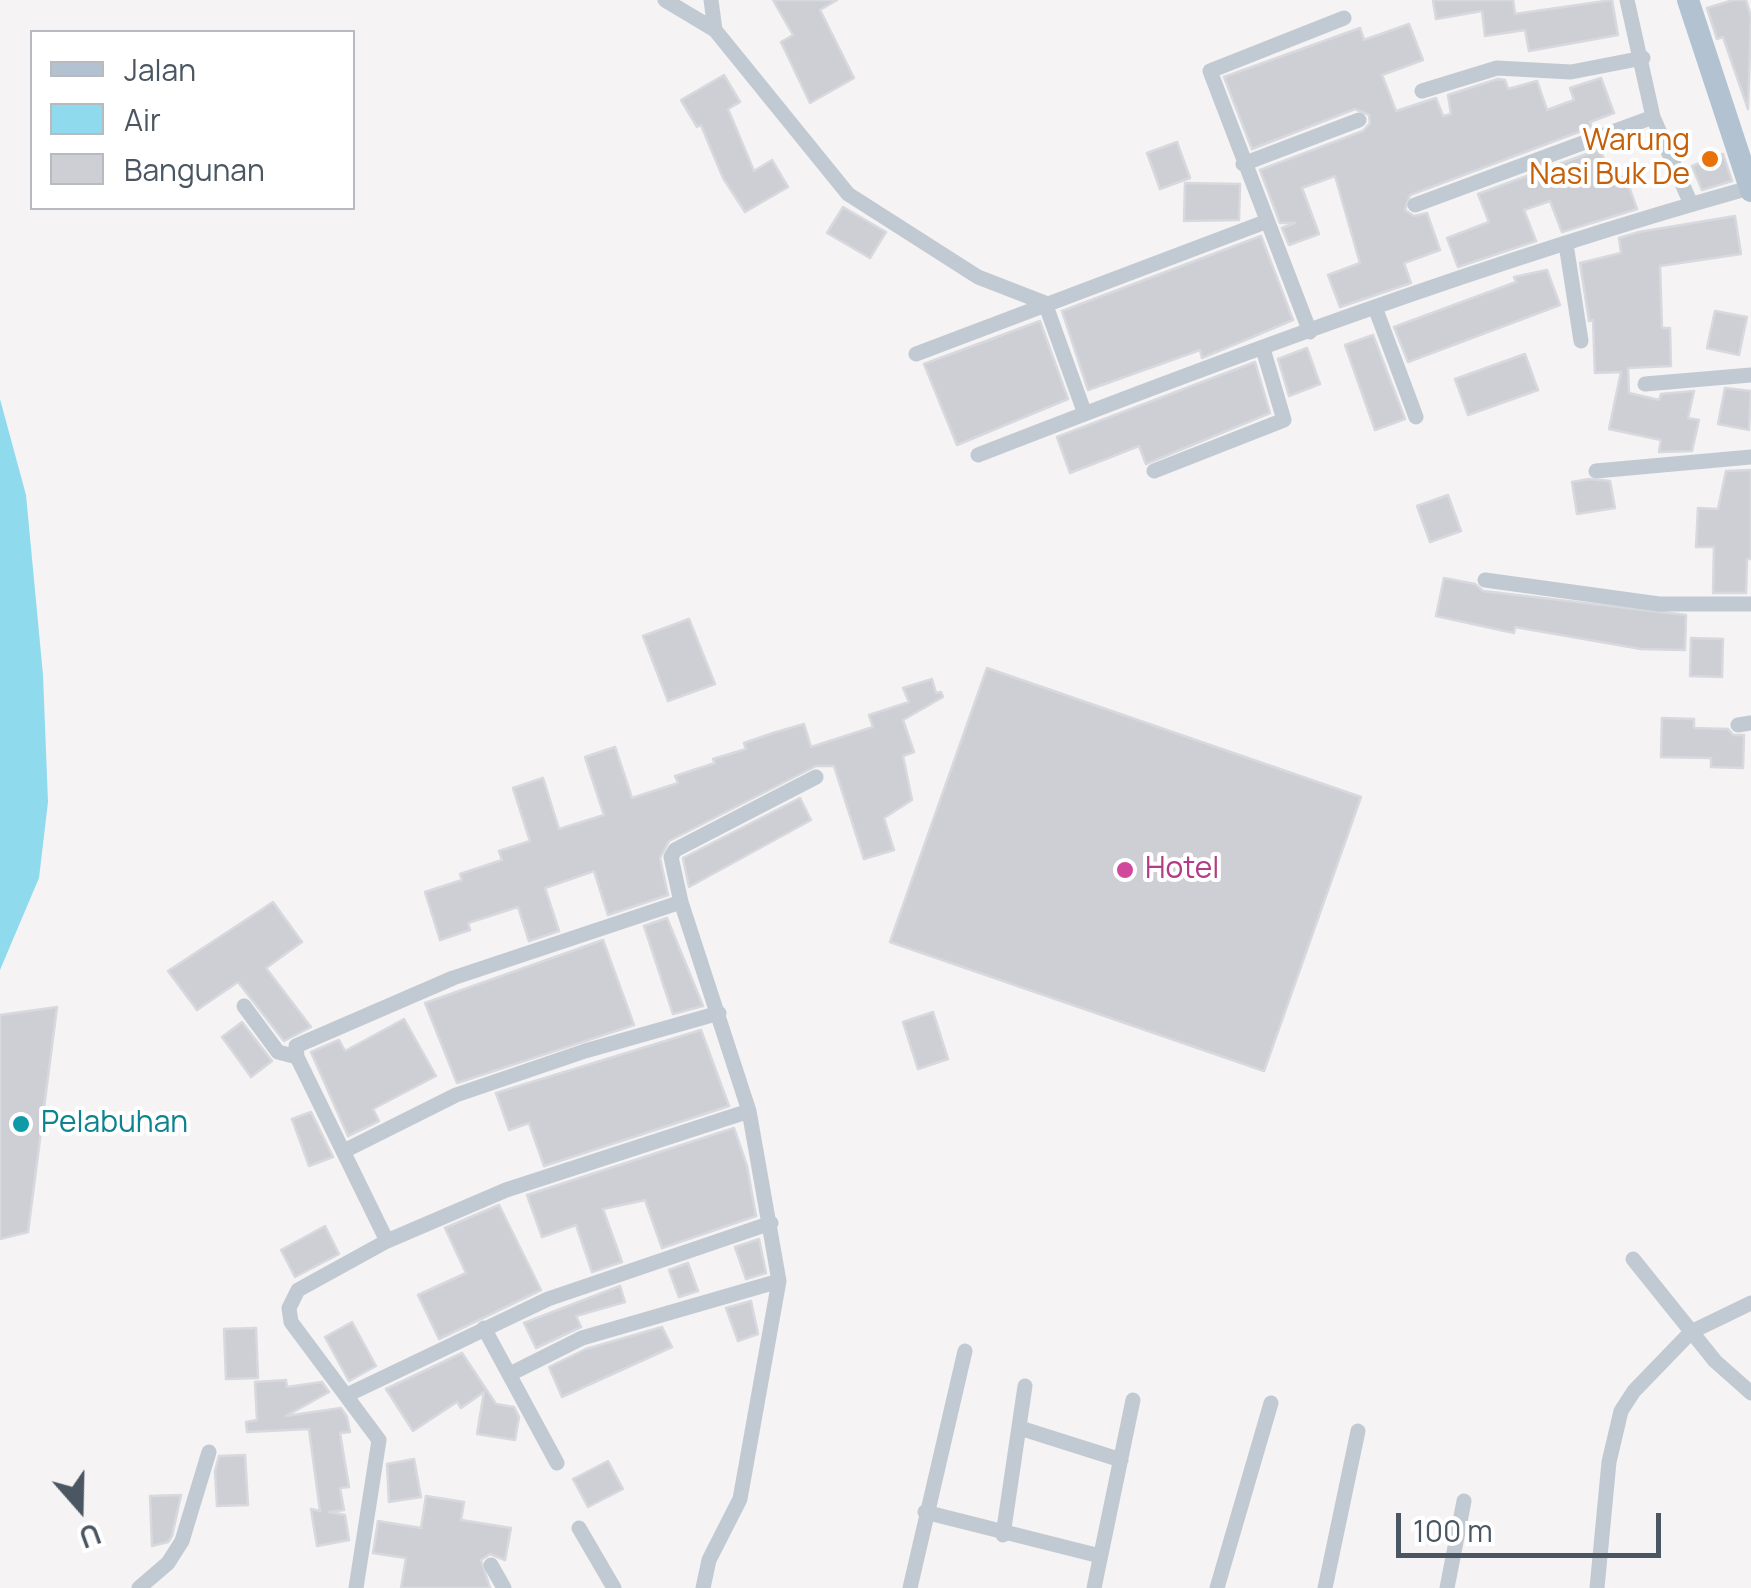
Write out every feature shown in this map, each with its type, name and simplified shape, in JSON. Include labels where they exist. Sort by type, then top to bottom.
[{"type":"main road","points":[[1688,0],[1741,131],[1750,190]]},
{"type":"street","points":[[665,0],[715,30],[848,194],[978,277],[1044,304],[1085,414]]},
{"type":"street","points":[[711,0],[715,30]]},
{"type":"street","points":[[1627,0],[1643,58],[1653,117],[1691,204]]},
{"type":"street","points":[[1310,332],[1210,71],[1344,18]]},
{"type":"street","points":[[1422,91],[1497,68],[1571,72],[1643,58]]},
{"type":"street","points":[[1416,205],[1653,117]]},
{"type":"street","points":[[1243,164],[1360,120]]},
{"type":"street","points":[[978,456],[1310,332],[1566,244],[1691,204],[1750,190]]},
{"type":"street","points":[[916,354],[1265,222]]},
{"type":"street","points":[[1566,244],[1581,341]]},
{"type":"street","points":[[1376,310],[1416,418]]},
{"type":"street","points":[[1154,471],[1284,420],[1262,349]]},
{"type":"street","points":[[1645,384],[1751,376]]},
{"type":"street","points":[[1596,471],[1751,456]]},
{"type":"street","points":[[1485,580],[1659,604],[1751,604]]},
{"type":"street","points":[[704,1588],[709,1560],[740,1499],[779,1281],[772,1222],[749,1112],[681,902],[672,857],[676,850],[816,777]]},
{"type":"street","points":[[386,1241],[346,1150],[297,1057],[296,1046],[304,1039],[453,978],[681,902]]},
{"type":"street","points":[[244,1006],[278,1052],[297,1057]]},
{"type":"street","points":[[346,1150],[456,1095],[585,1051],[718,1013]]},
{"type":"street","points":[[356,1588],[379,1440],[291,1322],[291,1300],[298,1290],[386,1241],[506,1190],[749,1112]]},
{"type":"street","points":[[347,1395],[484,1328],[631,1267],[772,1222]]},
{"type":"street","points":[[1633,1259],[1691,1332],[1751,1393]]},
{"type":"street","points":[[510,1374],[582,1338],[779,1281]]},
{"type":"street","points":[[1597,1588],[1609,1462],[1622,1411],[1658,1364],[1691,1332],[1751,1304]]},
{"type":"street","points":[[484,1328],[557,1462]]},
{"type":"street","points":[[910,1588],[965,1352]]},
{"type":"street","points":[[1003,1535],[1026,1386]]},
{"type":"street","points":[[1094,1588],[1133,1400]]},
{"type":"street","points":[[1217,1588],[1271,1404]]},
{"type":"street","points":[[1020,1428],[1122,1460]]},
{"type":"street","points":[[1325,1588],[1358,1431]]},
{"type":"street","points":[[139,1588],[168,1563],[182,1540],[209,1452]]},
{"type":"street","points":[[1447,1588],[1464,1500]]},
{"type":"street","points":[[925,1512],[1003,1535],[1100,1556]]},
{"type":"street","points":[[579,1528],[614,1588]]},
{"type":"street","points":[[491,1566],[504,1588]]},
{"type":"water","points":[[0,399],[26,495],[43,675],[48,802],[39,878],[0,970]]},
{"type":"building","points":[[773,0],[837,0],[820,10],[854,78],[810,103],[781,42],[793,35]]},
{"type":"building","points":[[1433,0],[1513,0],[1515,14],[1612,0],[1618,35],[1529,51],[1525,30],[1485,36],[1482,11],[1436,19]]},
{"type":"building","points":[[1746,0],[1751,17],[1748,109],[1723,37],[1717,39],[1707,8]]},
{"type":"building","points":[[1409,24],[1423,60],[1382,75],[1396,111],[1436,98],[1443,116],[1451,114],[1448,95],[1498,79],[1505,80],[1508,89],[1537,81],[1547,110],[1574,100],[1570,88],[1601,78],[1614,113],[1590,122],[1592,127],[1410,195],[1405,210],[1414,216],[1427,213],[1440,250],[1404,263],[1411,283],[1340,307],[1328,275],[1360,263],[1335,176],[1302,188],[1319,234],[1289,245],[1282,228],[1295,223],[1280,223],[1260,170],[1363,131],[1370,123],[1369,115],[1355,109],[1252,149],[1224,77],[1360,28],[1364,40]]},
{"type":"building","points":[[724,75],[740,102],[728,109],[754,171],[772,160],[788,187],[745,212],[723,178],[701,125],[697,127],[681,100]]},
{"type":"building","points":[[1177,142],[1190,178],[1160,189],[1147,153]]},
{"type":"building","points":[[1600,149],[1612,181],[1625,176],[1637,209],[1562,232],[1550,201],[1524,210],[1536,241],[1458,267],[1447,238],[1489,222],[1478,194]]},
{"type":"building","points":[[1723,154],[1732,181],[1702,190],[1692,166]]},
{"type":"building","points":[[1185,183],[1240,184],[1239,220],[1184,221]]},
{"type":"building","points":[[843,207],[886,232],[870,258],[827,233]]},
{"type":"building","points":[[1735,216],[1741,254],[1660,266],[1662,328],[1670,328],[1671,366],[1628,368],[1629,393],[1659,400],[1661,394],[1694,391],[1688,418],[1699,420],[1692,451],[1659,452],[1661,440],[1609,429],[1621,372],[1595,373],[1593,320],[1589,321],[1580,263],[1621,253],[1619,238]]},
{"type":"building","points":[[1261,236],[1293,320],[1202,358],[1200,350],[1088,390],[1062,311]]},
{"type":"building","points":[[1547,270],[1560,305],[1408,362],[1394,327],[1516,282],[1514,277]]},
{"type":"building","points":[[1715,311],[1747,317],[1739,355],[1707,348]]},
{"type":"building","points":[[1040,321],[1068,399],[957,445],[924,364]]},
{"type":"building","points":[[1373,335],[1405,419],[1375,430],[1345,345]]},
{"type":"building","points":[[1307,348],[1320,384],[1289,396],[1278,359]]},
{"type":"building","points":[[1525,354],[1538,390],[1468,415],[1455,379]]},
{"type":"building","points":[[1255,362],[1270,413],[1146,464],[1139,446],[1070,473],[1057,437]]},
{"type":"building","points":[[1725,388],[1751,391],[1749,430],[1718,424]]},
{"type":"building","points":[[1751,470],[1751,559],[1747,559],[1746,593],[1713,593],[1714,547],[1696,547],[1698,508],[1718,509],[1726,471]]},
{"type":"building","points":[[1610,481],[1615,508],[1577,514],[1572,482]]},
{"type":"building","points":[[1448,495],[1461,531],[1430,542],[1417,506]]},
{"type":"building","points":[[1444,578],[1475,584],[1483,591],[1686,615],[1685,650],[1641,649],[1515,627],[1514,633],[1436,616]]},
{"type":"building","points":[[689,619],[715,684],[668,701],[643,636]]},
{"type":"building","points":[[1691,638],[1723,639],[1722,677],[1690,676]]},
{"type":"building","name":"Hotel","points":[[987,668],[1361,797],[1264,1071],[890,942]]},
{"type":"building","points":[[932,679],[936,693],[941,692],[943,697],[903,720],[914,752],[903,756],[912,800],[884,818],[894,850],[864,859],[834,766],[816,766],[669,841],[660,858],[668,895],[608,915],[594,871],[545,888],[559,931],[529,941],[518,907],[468,923],[470,930],[440,940],[425,892],[462,880],[460,874],[502,860],[499,851],[530,841],[513,788],[543,778],[559,829],[604,815],[585,757],[615,747],[632,798],[678,783],[675,776],[715,763],[713,759],[746,749],[744,743],[773,733],[804,724],[811,747],[873,727],[869,715],[909,702],[903,688]]},
{"type":"building","points":[[1662,718],[1694,719],[1694,728],[1728,729],[1733,735],[1744,735],[1743,768],[1711,767],[1711,758],[1661,757]]},
{"type":"building","points":[[800,798],[811,820],[689,887],[683,858]]},
{"type":"building","points":[[273,902],[302,942],[266,968],[311,1027],[284,1041],[238,982],[197,1010],[168,971]]},
{"type":"building","points":[[667,918],[703,1006],[673,1014],[644,926]]},
{"type":"building","points":[[603,940],[634,1025],[457,1083],[425,1003]]},
{"type":"building","name":"Pelabuhan","points":[[57,1007],[28,1232],[0,1239],[0,1015]]},
{"type":"building","points":[[933,1012],[948,1059],[918,1069],[903,1022]]},
{"type":"building","points":[[404,1019],[436,1076],[373,1109],[379,1121],[348,1136],[311,1052],[339,1040],[345,1051]]},
{"type":"building","points":[[242,1022],[272,1061],[251,1077],[222,1037]]},
{"type":"building","points":[[701,1030],[729,1106],[544,1166],[529,1123],[509,1130],[496,1093]]},
{"type":"building","points":[[311,1112],[333,1157],[309,1166],[292,1119]]},
{"type":"building","points":[[734,1128],[747,1166],[756,1216],[662,1248],[645,1200],[603,1209],[622,1262],[592,1272],[576,1225],[542,1237],[527,1195]]},
{"type":"building","points":[[499,1205],[541,1290],[439,1339],[418,1295],[466,1273],[445,1228]]},
{"type":"building","points":[[325,1226],[339,1254],[295,1277],[281,1250]]},
{"type":"building","points":[[759,1239],[766,1273],[746,1279],[735,1247]]},
{"type":"building","points":[[688,1263],[698,1291],[679,1297],[669,1270]]},
{"type":"building","points":[[620,1286],[625,1302],[576,1316],[581,1327],[536,1348],[524,1323]]},
{"type":"building","points":[[751,1301],[758,1334],[738,1341],[726,1308]]},
{"type":"building","points":[[352,1322],[376,1366],[349,1381],[325,1337]]},
{"type":"building","points":[[662,1327],[672,1347],[562,1397],[549,1367],[586,1349]]},
{"type":"building","points":[[256,1328],[258,1378],[226,1379],[224,1329]]},
{"type":"building","points":[[462,1353],[496,1404],[514,1407],[519,1417],[515,1440],[477,1434],[484,1392],[461,1408],[457,1402],[413,1431],[386,1389]]},
{"type":"building","points":[[286,1380],[287,1387],[322,1382],[329,1392],[286,1416],[341,1408],[347,1417],[350,1432],[340,1433],[349,1487],[340,1488],[344,1510],[329,1512],[345,1515],[349,1540],[317,1546],[311,1509],[320,1511],[309,1429],[247,1432],[246,1422],[257,1420],[255,1382]]},
{"type":"building","points":[[245,1455],[248,1505],[217,1506],[215,1471],[219,1456]]},
{"type":"building","points":[[414,1459],[421,1497],[389,1502],[387,1464]]},
{"type":"building","points":[[608,1461],[623,1489],[588,1507],[573,1479]]},
{"type":"building","points":[[181,1495],[172,1536],[168,1542],[152,1546],[150,1496]]},
{"type":"building","points":[[426,1496],[464,1502],[461,1520],[511,1528],[505,1560],[490,1554],[481,1560],[490,1588],[401,1588],[406,1558],[373,1553],[378,1521],[421,1528]]},
{"type":"place","name":"Warung Nasi Buk De","points":[[1710,159]]},
{"type":"place","name":"Hotel","points":[[1125,870]]},
{"type":"place","name":"Pelabuhan","points":[[21,1124]]}]
